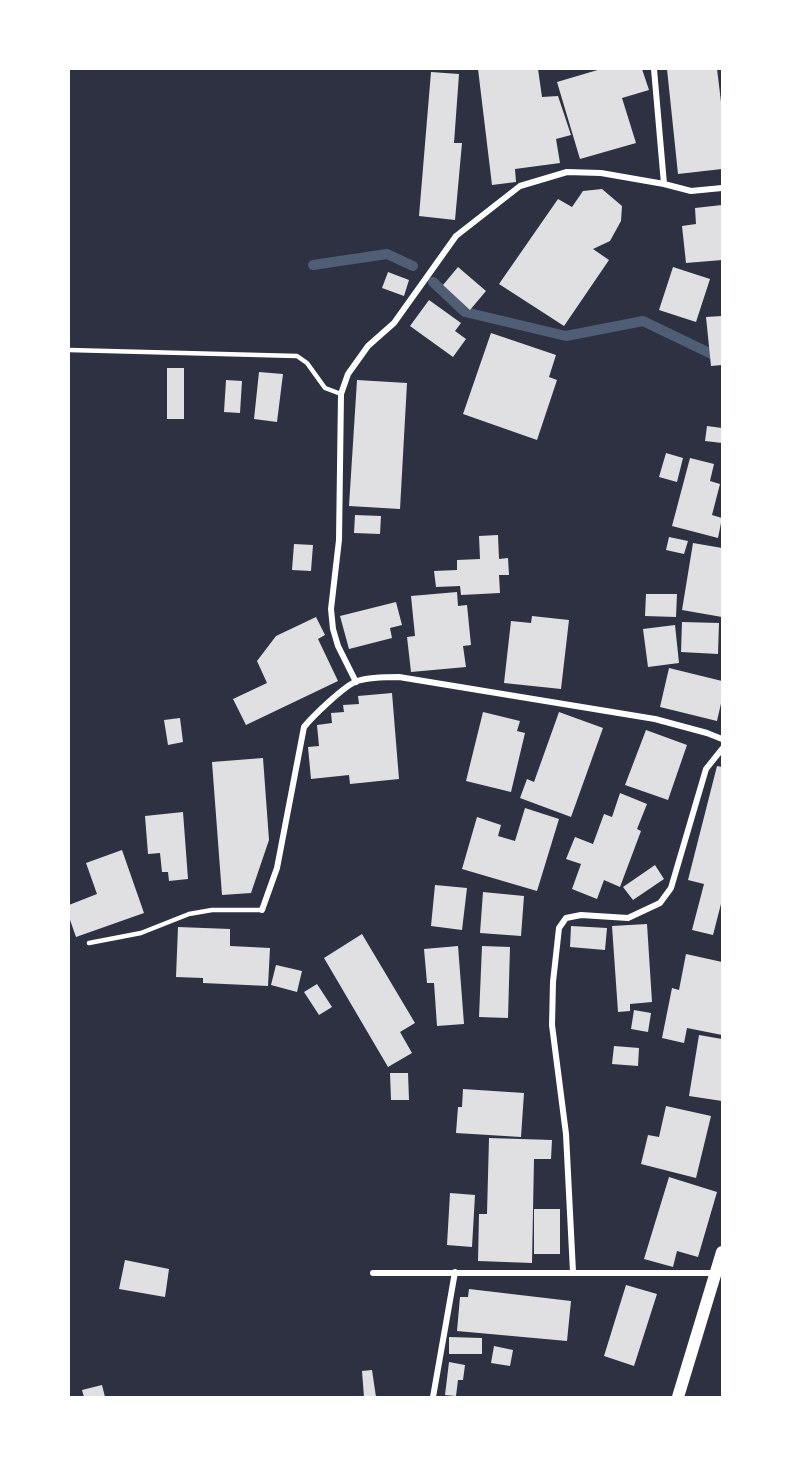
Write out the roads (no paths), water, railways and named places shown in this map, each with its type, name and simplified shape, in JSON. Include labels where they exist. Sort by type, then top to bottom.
[{"type":"main road","points":[[678,1397],[722,1252]]},
{"type":"street","points":[[654,69],[664,184]]},
{"type":"street","points":[[356,682],[338,646],[331,609],[339,540],[341,394],[348,374],[368,346],[394,323],[456,236],[519,186],[567,172],[601,173],[691,191],[722,188]]},
{"type":"street","points":[[262,910],[277,868],[303,727],[314,714],[356,682],[378,677],[399,677],[655,719],[722,739]]},
{"type":"street","points":[[573,1272],[566,1134],[552,1025],[553,982],[559,928],[566,918],[581,915],[628,918],[660,903],[671,888],[706,769],[722,749]]},
{"type":"street","points":[[433,1397],[455,1272]]},
{"type":"street","points":[[373,1274],[715,1273]]},
{"type":"lane","points":[[69,350],[297,356],[306,363],[326,388],[341,394]]},
{"type":"lane","points":[[89,944],[141,933],[189,914],[212,910],[262,910]]},
{"type":"waterway","points":[[313,265],[387,254],[413,266]]},
{"type":"waterway","points":[[433,282],[465,312],[566,336],[643,321],[722,359]]}]
